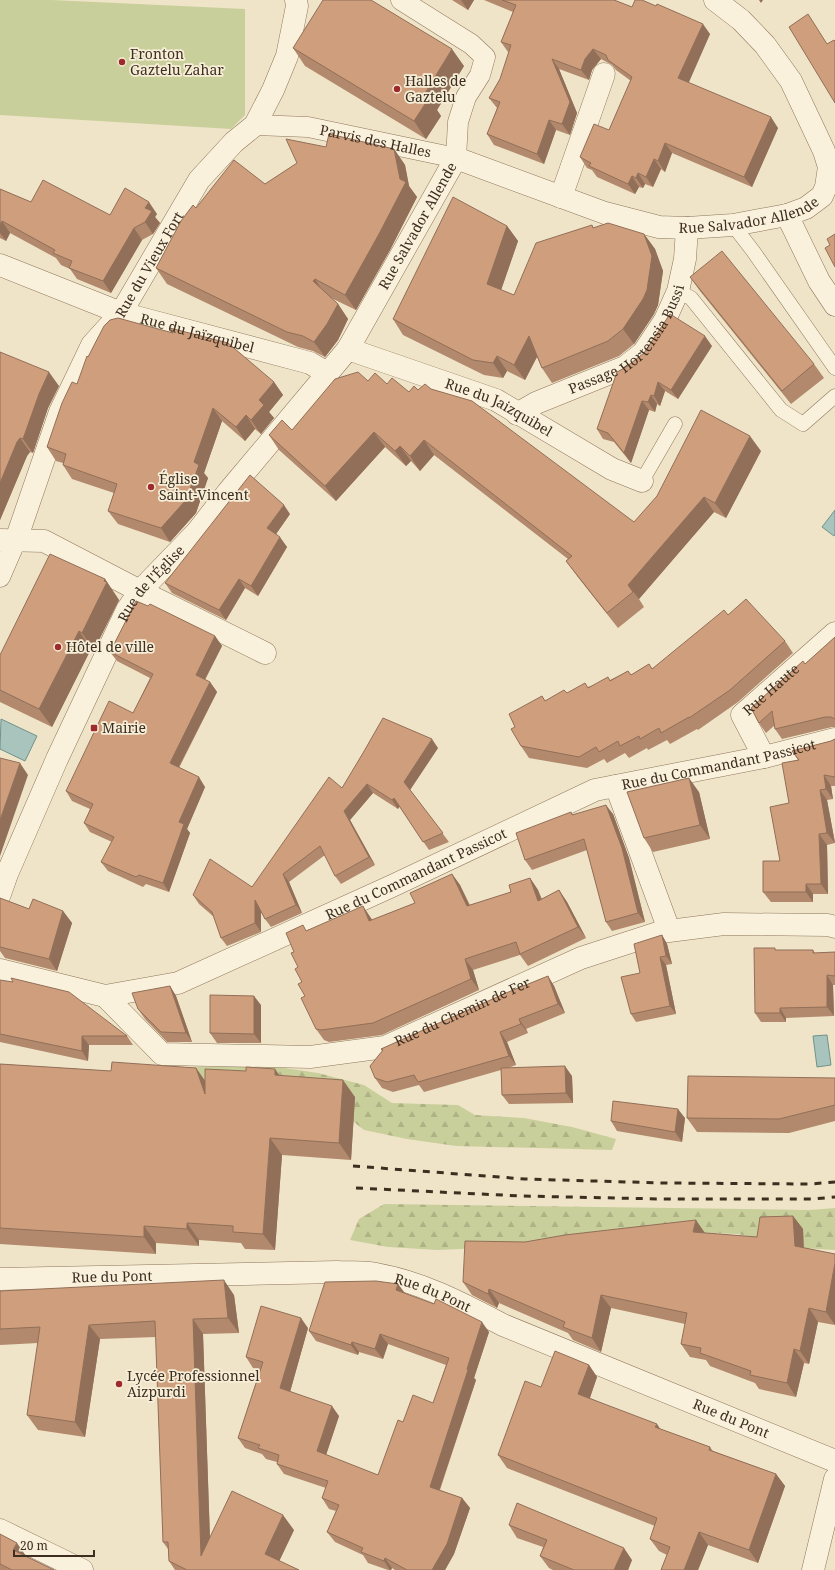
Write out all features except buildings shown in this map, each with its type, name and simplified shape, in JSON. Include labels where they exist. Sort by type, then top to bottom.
[{"type":"street","name":"Rue du Vieux Fort","points":[[8,540],[60,412],[92,345],[121,313],[199,180],[234,142],[255,125],[273,90],[287,56],[297,6],[296,0]]},
{"type":"street","points":[[401,0],[472,44],[485,57],[480,75],[466,97],[458,122],[456,158]]},
{"type":"street","name":"Rue Salvador Allende","points":[[327,373],[348,349],[456,158],[605,213],[659,227],[687,228],[733,225],[787,215],[806,208],[822,196],[826,187],[829,167],[824,151],[791,81],[765,45],[741,20],[715,0]]},
{"type":"street","points":[[561,197],[604,74]]},
{"type":"street","name":"Parvis des Halles","points":[[255,125],[308,127],[456,158]]},
{"type":"street","points":[[787,215],[819,281],[835,305]]},
{"type":"street","name":"Passage Hortensia Bussi","points":[[517,414],[536,403],[625,367],[642,352],[665,320],[678,291],[685,259],[687,228]]},
{"type":"street","name":"Rue du Jaïzquibel","points":[[2,271],[121,313],[310,363],[327,373]]},
{"type":"street","name":"Rue du Jaizquibel","points":[[348,349],[496,400],[517,414],[612,469],[642,481]]},
{"type":"street","name":"Rue de l'Église","points":[[0,894],[7,874],[57,759],[128,610],[140,591],[197,532],[228,492],[327,373]]},
{"type":"street","points":[[0,577],[8,540],[44,541],[140,591],[265,653]]},
{"type":"street","name":"Rue Haute","points":[[764,757],[742,715],[835,633]]},
{"type":"street","name":"Rue du Commandant Passicot","points":[[0,970],[105,996],[178,983],[392,886],[595,790],[764,757],[835,739]]},
{"type":"street","points":[[616,786],[669,930]]},
{"type":"street","name":"Rue du Chemin de Fer","points":[[105,996],[162,1054],[310,1057],[385,1047],[582,958],[669,930],[724,924],[828,925],[835,927]]},
{"type":"street","name":"Rue du Pont","points":[[0,1279],[337,1272],[375,1273],[412,1283],[454,1300],[503,1325],[835,1462]]},
{"type":"street","points":[[813,1570],[835,1479]]},
{"type":"street","points":[[0,1530],[82,1570]]},
{"type":"lane","points":[[733,225],[835,368]]},
{"type":"lane","points":[[678,291],[691,298],[781,410],[803,424],[835,396]]},
{"type":"lane","points":[[642,481],[674,424]]},
{"type":"green space","name":"Fronton Gaztelu Zahar","points":[[0,0],[52,0],[245,9],[245,115],[231,129],[0,115]]},
{"type":"green space","points":[[272,1066],[318,1073],[364,1085],[392,1103],[458,1105],[475,1115],[524,1118],[572,1127],[616,1139],[612,1150],[456,1146],[407,1139],[364,1130],[335,1107],[197,1081],[193,1067]]},
{"type":"green space","points":[[384,1204],[810,1210],[835,1208],[835,1250],[801,1248],[738,1234],[705,1233],[504,1247],[437,1250],[388,1247],[350,1240],[359,1219]]},
{"type":"water","points":[[835,510],[835,534],[834,536],[822,527]]},
{"type":"water","points":[[1,719],[37,736],[25,761],[0,749]]},
{"type":"water","points":[[827,1035],[831,1065],[817,1067],[813,1036]]},
{"type":"railway","points":[[353,1166],[525,1179],[664,1183],[810,1184],[835,1182]]},
{"type":"railway","points":[[356,1188],[522,1196],[661,1199],[812,1199],[835,1197]]},
{"type":"place","name":"Fronton Gaztelu Zahar","points":[[122,62]]},
{"type":"place","name":"Halles de Gaztelu","points":[[397,89]]},
{"type":"place","name":"Église Saint-Vincent","points":[[151,487]]},
{"type":"place","name":"Hôtel de ville","points":[[58,647]]},
{"type":"place","name":"Mairie","points":[[94,728]]},
{"type":"place","name":"Lycée Professionnel Aizpurdi","points":[[119,1384]]}]
